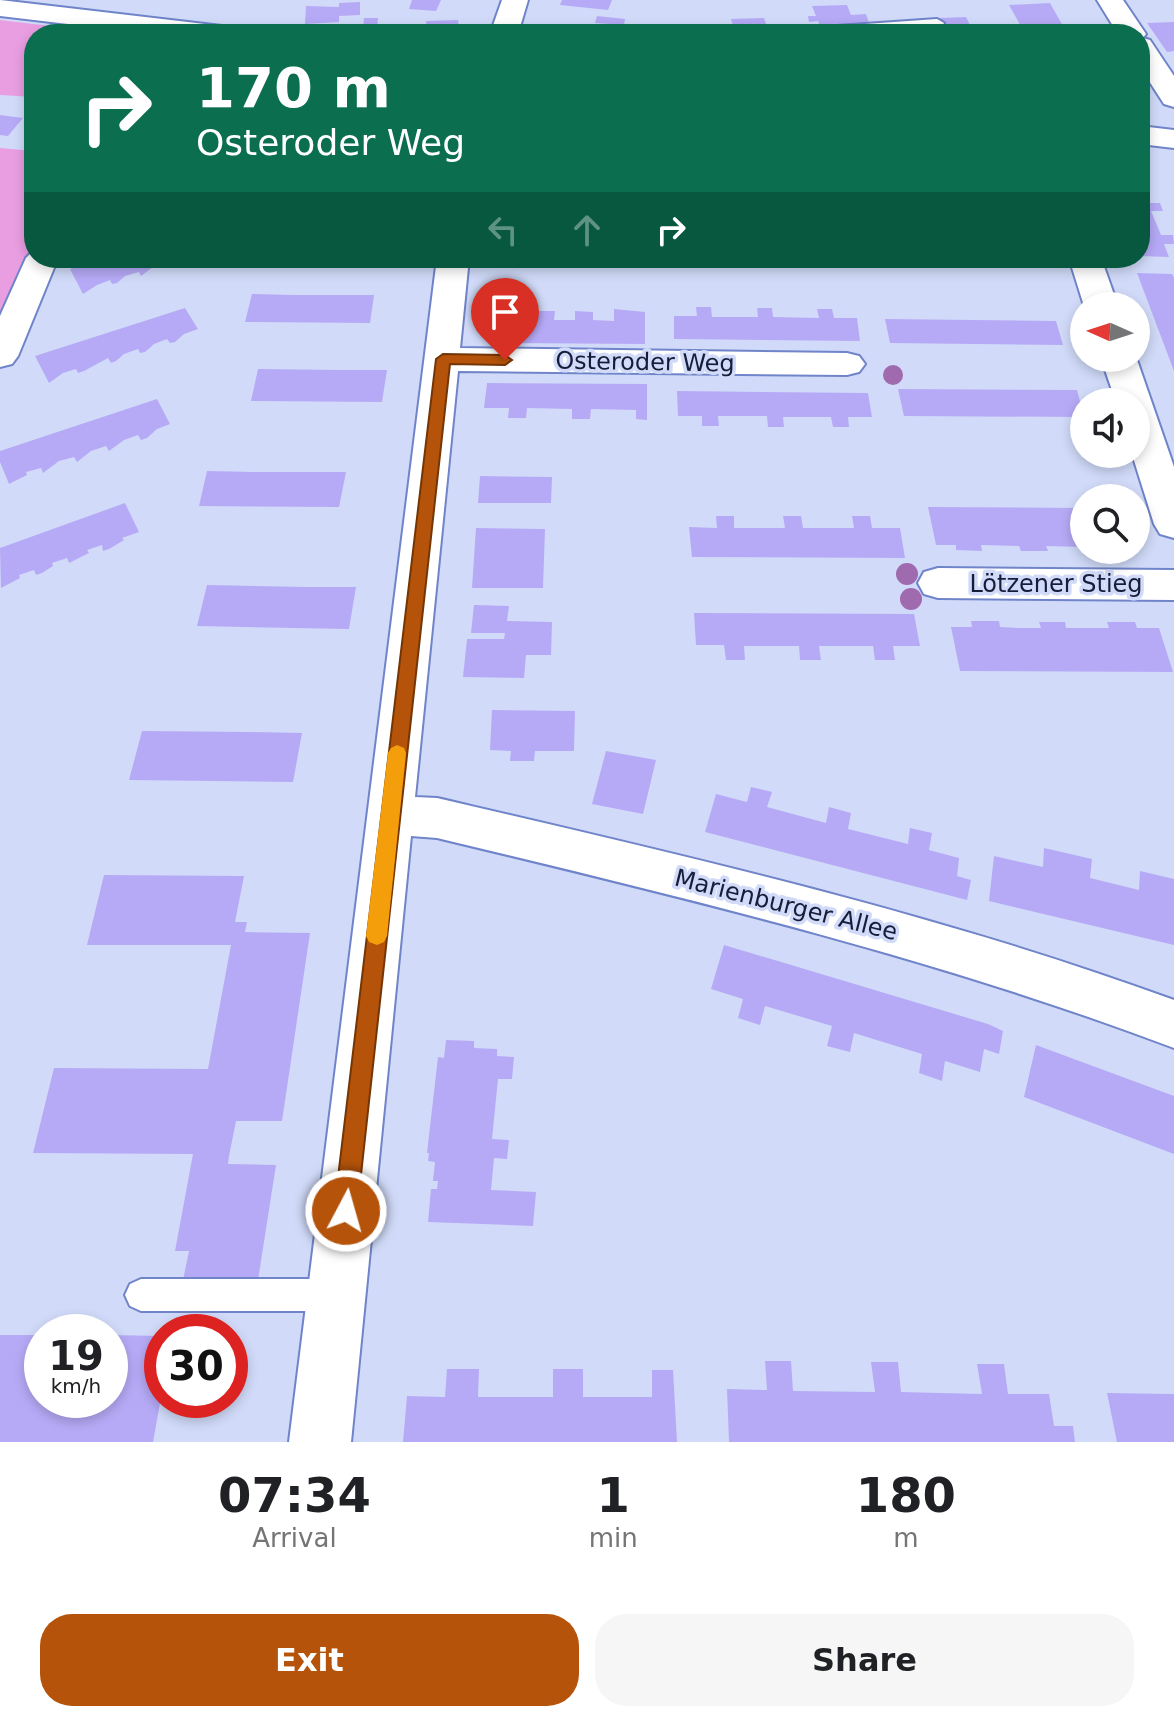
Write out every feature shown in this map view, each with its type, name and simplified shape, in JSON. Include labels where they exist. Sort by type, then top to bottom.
[{"type":"street","points":[[507,24],[515,0]]},
{"type":"street","points":[[1110,0],[1126,24]]},
{"type":"street","points":[[0,8],[105,24]]},
{"type":"street","points":[[1150,61],[1174,98]]},
{"type":"street","points":[[1150,136],[1174,139]]},
{"type":"street","points":[[0,356],[38,268]]},
{"type":"street","points":[[320,1442],[452,268]]},
{"type":"street","points":[[1088,268],[1096,292]]},
{"type":"street","name":"Osteroder Weg","points":[[443,359],[847,364]]},
{"type":"street","points":[[1150,451],[1174,524]]},
{"type":"street","name":"Lötzener Stieg","points":[[938,583],[1174,585]]},
{"type":"street","name":"Marienburger Allee","points":[[390,815],[437,818],[815,910],[959,950],[1107,997],[1174,1024]]},
{"type":"lane","points":[[923,24],[937,23]]},
{"type":"lane","points":[[141,1295],[336,1295]]},
{"type":"shaded area","points":[[0,20],[34,24],[24,24],[24,96],[0,95]]},
{"type":"shaded area","points":[[0,148],[24,150],[26,268],[0,327]]},
{"type":"building","points":[[412,0],[441,0],[436,11],[409,9]]},
{"type":"building","points":[[562,0],[612,0],[608,10],[560,5]]},
{"type":"building","points":[[360,2],[360,15],[339,16],[339,22],[305,24],[306,6],[339,7],[339,3]]},
{"type":"building","points":[[1050,3],[1062,24],[1020,24],[1009,5]]},
{"type":"building","points":[[847,5],[851,15],[866,14],[869,24],[809,22],[808,16],[816,16],[812,6]]},
{"type":"building","points":[[597,16],[625,19],[624,24],[595,23]]},
{"type":"building","points":[[966,17],[970,24],[941,24],[939,18]]},
{"type":"building","points":[[364,18],[378,18],[377,24],[363,24]]},
{"type":"building","points":[[764,18],[766,24],[733,24],[731,19]]},
{"type":"building","points":[[458,20],[459,24],[426,24],[426,21]]},
{"type":"building","points":[[1174,22],[1174,51],[1167,52],[1147,23]]},
{"type":"building","points":[[0,115],[23,118],[8,136],[0,135]]},
{"type":"building","points":[[1150,203],[1160,203],[1163,211],[1151,211],[1161,235],[1173,235],[1174,244],[1164,244],[1169,257],[1150,256]]},
{"type":"building","points":[[152,268],[141,276],[139,272],[112,284],[110,280],[83,294],[70,269]]},
{"type":"building","points":[[1137,273],[1172,274],[1174,371],[1150,307],[1150,292],[1144,292]]},
{"type":"building","points":[[252,294],[374,295],[370,323],[245,322]]},
{"type":"building","points":[[696,307],[711,307],[712,317],[758,317],[757,308],[772,308],[773,317],[819,318],[817,309],[832,309],[834,318],[857,318],[860,341],[674,339],[674,316],[697,316]]},
{"type":"building","points":[[185,308],[198,329],[184,334],[175,342],[170,343],[167,339],[145,352],[140,353],[138,349],[111,363],[108,358],[78,373],[76,369],[63,373],[49,383],[35,356]]},
{"type":"building","points":[[614,309],[645,312],[645,344],[490,343],[492,319],[515,319],[516,311],[555,311],[554,320],[575,320],[575,311],[593,312],[593,320],[614,321]]},
{"type":"building","points":[[885,319],[1056,321],[1063,345],[890,343]]},
{"type":"building","points":[[258,369],[387,370],[382,402],[251,401]]},
{"type":"building","points":[[487,383],[647,384],[647,420],[636,419],[636,410],[591,409],[590,419],[572,419],[572,409],[527,408],[526,418],[508,418],[509,408],[484,408]]},
{"type":"building","points":[[898,389],[1070,390],[1070,417],[904,416]]},
{"type":"building","points":[[677,391],[868,393],[872,417],[848,417],[849,427],[833,427],[831,417],[783,417],[784,427],[768,427],[767,416],[718,416],[719,426],[702,426],[702,416],[678,416]]},
{"type":"building","points":[[157,399],[170,424],[157,429],[147,438],[141,440],[138,435],[109,451],[106,446],[91,451],[77,462],[74,457],[59,461],[43,473],[41,468],[26,472],[27,475],[9,484],[0,462],[0,451]]},
{"type":"building","points":[[207,471],[346,472],[339,507],[199,506]]},
{"type":"building","points":[[480,476],[552,477],[551,503],[478,503]]},
{"type":"building","points":[[125,503],[139,532],[122,538],[124,540],[109,549],[103,551],[102,545],[87,550],[89,553],[69,563],[67,558],[52,563],[53,566],[42,573],[36,575],[34,570],[19,575],[20,578],[1,588],[0,548]]},
{"type":"building","points":[[928,507],[1070,508],[1070,547],[1046,546],[1048,551],[1021,551],[1019,546],[981,545],[982,551],[956,550],[956,545],[936,545]]},
{"type":"building","points":[[716,516],[734,516],[734,528],[785,528],[783,516],[801,516],[803,528],[854,528],[852,516],[870,516],[872,528],[900,528],[905,558],[692,557],[689,527],[717,528]]},
{"type":"building","points":[[476,528],[545,529],[543,588],[472,588]]},
{"type":"building","points":[[207,585],[356,587],[349,629],[197,626]]},
{"type":"building","points":[[474,605],[509,606],[507,621],[552,622],[551,655],[526,655],[524,678],[463,677],[467,639],[504,639],[505,633],[471,633]]},
{"type":"building","points":[[694,613],[914,614],[920,646],[893,646],[895,660],[875,660],[873,646],[819,646],[821,660],[800,660],[799,646],[744,646],[745,660],[726,660],[724,645],[696,645]]},
{"type":"building","points":[[971,621],[999,621],[1000,627],[1020,628],[1041,628],[1039,622],[1065,622],[1066,628],[1109,628],[1107,622],[1135,622],[1137,628],[1159,628],[1173,672],[960,671],[951,627],[972,627]]},
{"type":"building","points":[[492,710],[575,711],[574,751],[535,751],[534,761],[510,761],[511,751],[490,750]]},
{"type":"building","points":[[142,731],[302,733],[293,782],[129,780]]},
{"type":"building","points":[[606,751],[656,760],[643,814],[592,804]]},
{"type":"building","points":[[751,787],[772,792],[767,807],[826,823],[829,807],[851,813],[848,829],[908,844],[910,828],[932,833],[929,850],[959,858],[957,876],[971,880],[967,900],[705,832],[716,794],[747,802]]},
{"type":"building","points":[[1044,848],[1092,859],[1090,878],[1139,890],[1140,871],[1174,879],[1174,945],[989,901],[994,856],[1043,867]]},
{"type":"building","points":[[104,875],[244,876],[235,922],[247,922],[245,932],[310,933],[282,1121],[236,1121],[229,1156],[228,1164],[276,1165],[258,1280],[183,1280],[189,1251],[175,1251],[193,1154],[33,1153],[54,1068],[208,1069],[231,945],[87,945]]},
{"type":"building","points":[[724,945],[988,1024],[1003,1031],[999,1054],[984,1049],[980,1072],[945,1061],[942,1081],[919,1073],[922,1054],[854,1033],[850,1052],[827,1046],[832,1026],[765,1006],[760,1025],[738,1018],[743,999],[711,989]]},
{"type":"building","points":[[446,1040],[474,1041],[474,1048],[497,1049],[497,1056],[514,1057],[512,1079],[498,1079],[492,1139],[509,1140],[507,1159],[494,1158],[491,1190],[536,1192],[533,1226],[428,1222],[431,1189],[437,1189],[438,1181],[433,1181],[435,1162],[428,1161],[427,1153],[438,1057],[444,1058]]},
{"type":"building","points":[[1036,1045],[1174,1096],[1174,1154],[1024,1097]]},
{"type":"building","points":[[0,1335],[24,1335],[24,1418],[128,1418],[128,1335],[144,1336],[144,1418],[157,1418],[153,1442],[0,1442]]},
{"type":"building","points":[[765,1361],[791,1361],[793,1391],[875,1392],[871,1362],[898,1362],[901,1392],[982,1394],[977,1364],[1004,1364],[1008,1394],[1049,1394],[1054,1426],[1073,1426],[1075,1442],[729,1442],[727,1389],[767,1390]]},
{"type":"building","points":[[447,1369],[479,1369],[478,1397],[553,1397],[553,1369],[583,1369],[583,1397],[652,1397],[652,1370],[673,1370],[677,1442],[403,1442],[407,1396],[445,1397]]},
{"type":"building","points":[[1107,1393],[1174,1394],[1174,1442],[1117,1442]]},
{"type":"slow traffic","points":[[377,936],[397,753]]},
{"type":"route","points":[[346,1211],[443,359],[505,360]]}]
